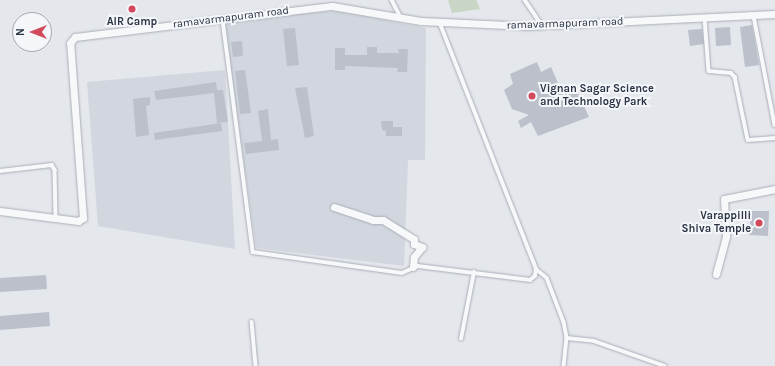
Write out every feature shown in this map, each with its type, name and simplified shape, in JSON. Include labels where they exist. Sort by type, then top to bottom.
[{"type":"street","name":"ramavarmapuram road","points":[[0,212],[78,221],[84,216],[71,41],[75,37],[332,6],[402,19],[543,26],[775,14]]},
{"type":"street","points":[[716,274],[726,236],[724,199],[775,189]]},
{"type":"street","points":[[334,207],[374,220],[383,220],[414,239],[414,244],[422,247],[414,257],[413,267]]},
{"type":"lane","points":[[392,0],[402,19]]},
{"type":"lane","points":[[525,0],[543,26]]},
{"type":"lane","points":[[754,16],[775,125]]},
{"type":"lane","points":[[705,18],[709,71],[730,73],[735,77],[748,140],[775,138]]},
{"type":"lane","points":[[223,19],[253,252],[402,273],[413,267],[474,272],[523,281],[535,276],[536,269]]},
{"type":"lane","points":[[439,22],[536,269],[547,278],[555,294],[567,338],[564,366]]},
{"type":"lane","points":[[0,171],[52,165],[55,170],[56,218]]},
{"type":"lane","points":[[461,339],[474,272]]},
{"type":"lane","points":[[252,322],[256,366]]},
{"type":"lane","points":[[567,338],[594,341],[665,366]]},
{"type":"shaded area","points":[[337,11],[426,28],[425,160],[408,160],[404,266],[256,248],[224,20]]},
{"type":"shaded area","points":[[225,70],[235,249],[98,226],[87,82]]},
{"type":"green space","points":[[448,0],[476,0],[480,9],[452,13]]},
{"type":"building","points":[[752,25],[759,65],[745,67],[740,27]]},
{"type":"building","points":[[730,27],[731,45],[716,46],[715,28]]},
{"type":"building","points":[[295,28],[299,65],[287,66],[283,29]]},
{"type":"building","points":[[702,29],[704,44],[690,46],[688,30]]},
{"type":"building","points":[[242,41],[243,56],[233,57],[231,42]]},
{"type":"building","points":[[367,47],[377,47],[377,53],[399,53],[398,49],[408,49],[407,72],[397,72],[398,68],[345,66],[345,70],[335,70],[335,48],[345,48],[345,55],[367,55]]},
{"type":"building","name":"Vignan Sagar Science and Technology Park","points":[[537,62],[541,72],[551,67],[561,90],[574,84],[589,117],[538,136],[531,122],[521,128],[518,121],[529,115],[512,109],[504,90],[513,84],[510,74]]},
{"type":"building","points":[[245,70],[251,113],[240,114],[235,71]]},
{"type":"building","points":[[216,82],[217,90],[223,90],[228,122],[217,123],[214,93],[156,100],[154,91]]},
{"type":"building","points":[[307,87],[314,136],[305,138],[295,88]]},
{"type":"building","points":[[150,97],[150,105],[146,106],[149,135],[136,137],[133,99]]},
{"type":"building","points":[[268,109],[271,140],[278,139],[279,150],[246,154],[244,143],[262,141],[258,111]]},
{"type":"building","points":[[381,121],[393,121],[393,127],[402,127],[402,136],[386,136],[386,131],[382,130]]},
{"type":"building","points":[[221,123],[222,131],[155,140],[154,133]]},
{"type":"building","name":"Varappilli Shiva Temple","points":[[751,211],[769,211],[768,236],[749,235]]},
{"type":"building","points":[[46,275],[47,289],[0,292],[0,278]]},
{"type":"building","points":[[49,312],[50,326],[0,330],[0,316]]},
{"type":"place","name":"AIR Camp","points":[[132,9]]},
{"type":"place","name":"Vignan Sagar Science and Technology Park","points":[[532,96]]},
{"type":"place","name":"Varappilli Shiva Temple","points":[[759,223]]}]
